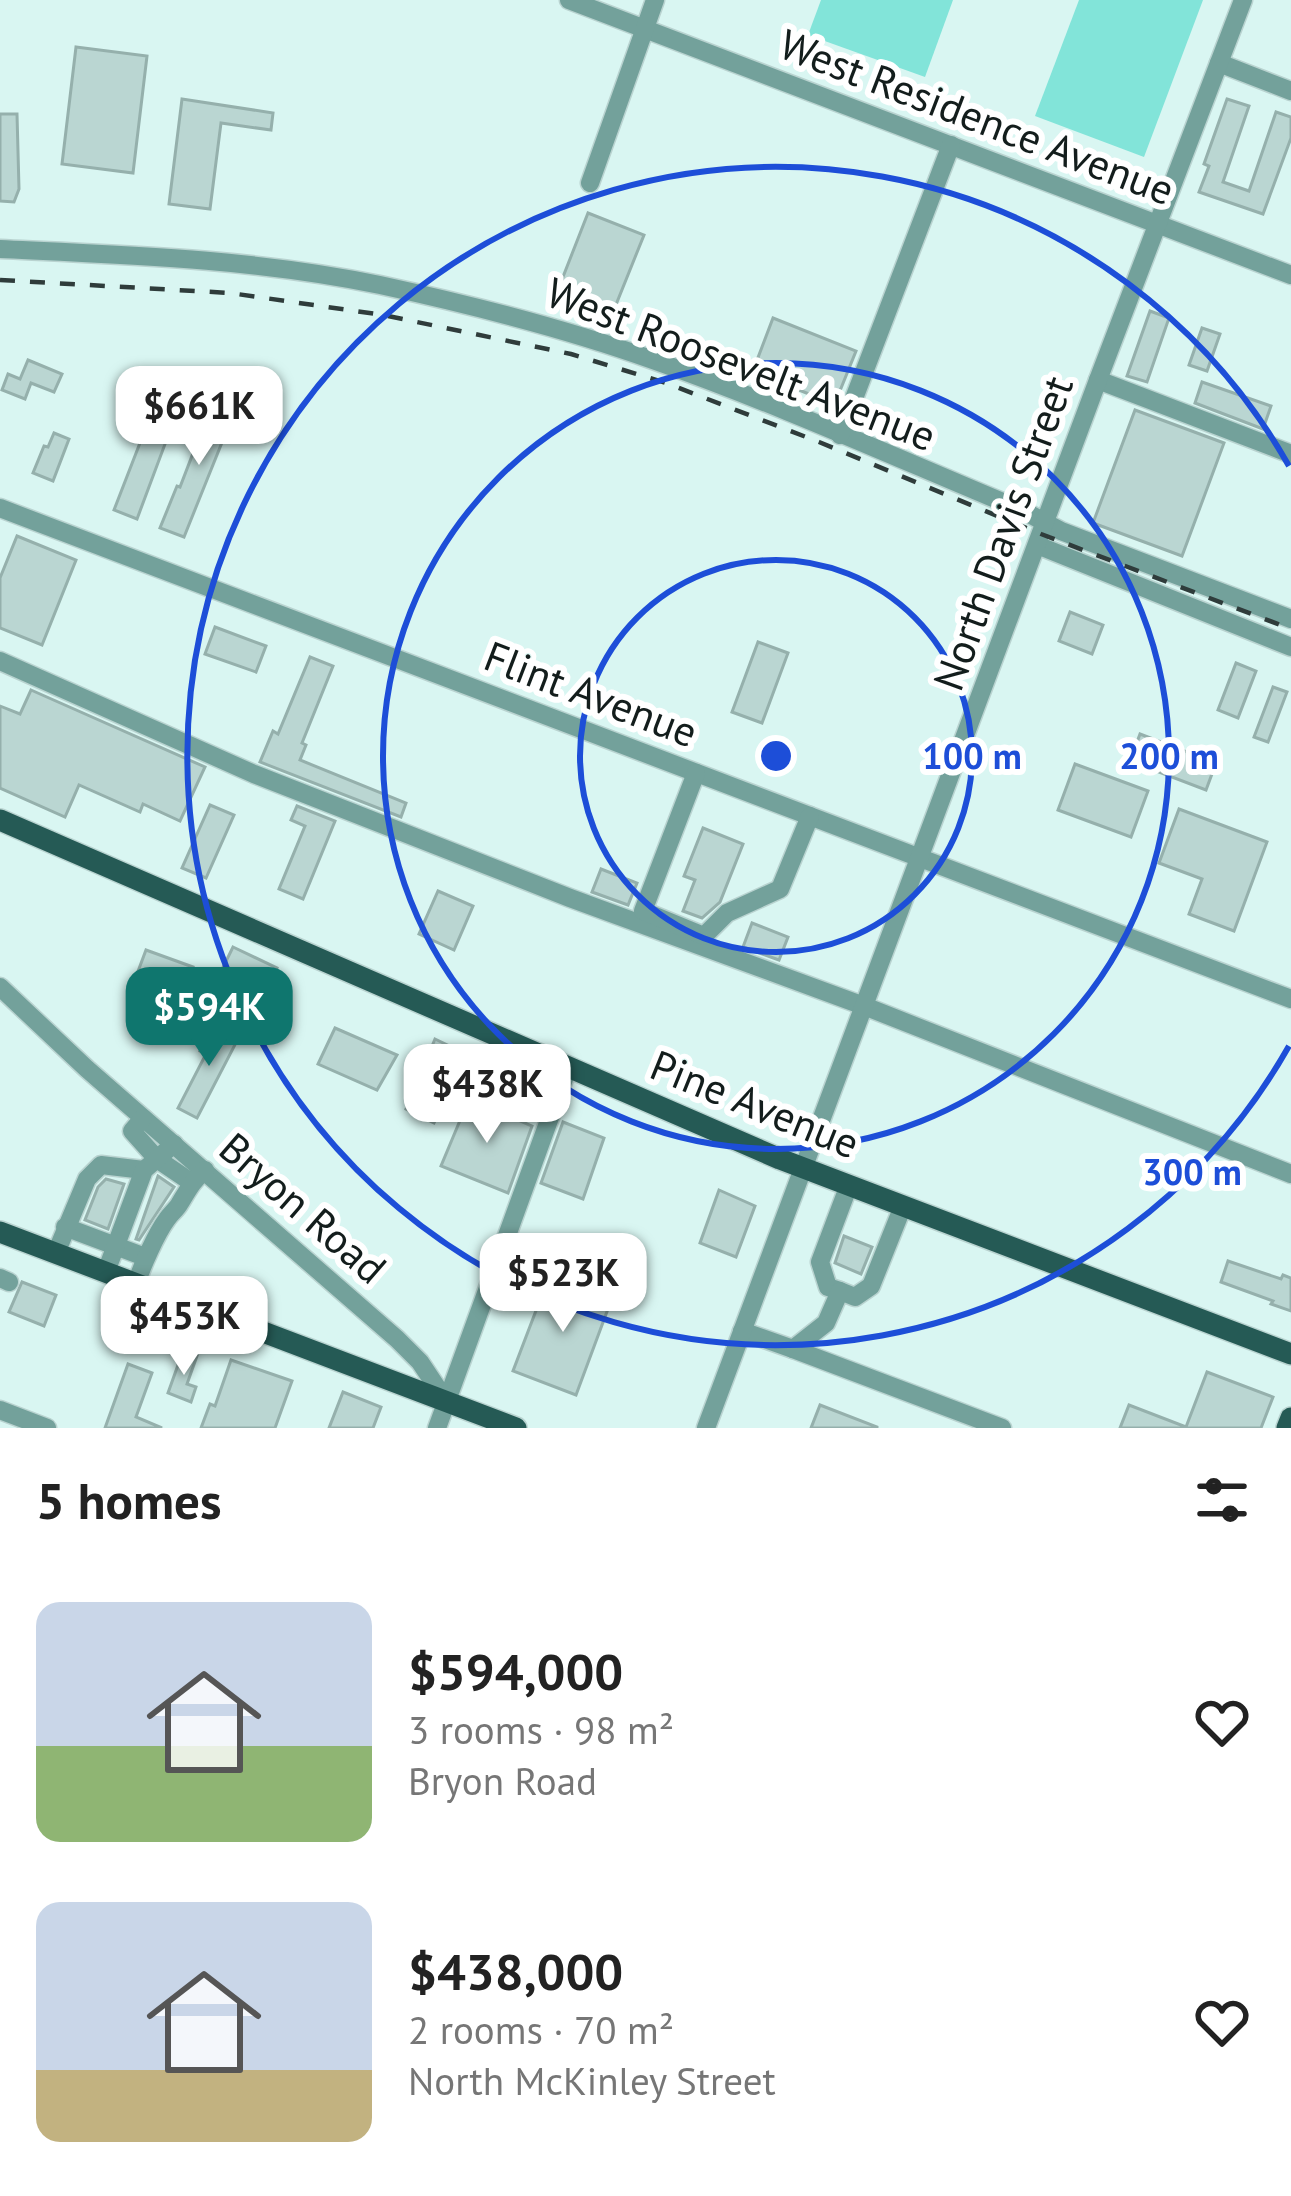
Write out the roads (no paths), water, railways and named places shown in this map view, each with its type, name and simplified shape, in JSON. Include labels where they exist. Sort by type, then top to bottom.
[{"type":"main road","name":"Pine Avenue","points":[[0,820],[802,1168],[1291,1354]]},
{"type":"main road","points":[[0,1232],[516,1428]]},
{"type":"main road","points":[[1287,1428],[1291,1418]]},
{"type":"street","name":"West Residence Avenue","points":[[569,0],[1291,275]]},
{"type":"street","points":[[590,183],[655,0]]},
{"type":"street","name":"North Davis Street","points":[[706,1428],[1243,0]]},
{"type":"street","points":[[1219,63],[1291,91]]},
{"type":"street","points":[[840,435],[951,145]]},
{"type":"street","name":"West Roosevelt Avenue","points":[[0,249],[300,271],[461,303],[594,340],[675,368],[1291,620]]},
{"type":"street","points":[[1097,380],[1291,454]]},
{"type":"street","name":"Flint Avenue","points":[[0,508],[1291,999]]},
{"type":"street","points":[[1037,545],[1291,646]]},
{"type":"street","points":[[0,661],[254,774],[1291,1174]]},
{"type":"street","points":[[696,773],[643,911],[704,936],[727,913],[780,889],[810,816]]},
{"type":"street","name":"Bryon Road","points":[[0,987],[174,1144],[198,1176],[397,1340],[420,1362],[446,1401]]},
{"type":"street","points":[[437,1428],[568,1068]]},
{"type":"street","points":[[142,1118],[132,1131],[150,1165]]},
{"type":"street","points":[[106,1272],[150,1165],[174,1144]]},
{"type":"street","points":[[56,1253],[87,1179],[101,1166],[150,1165],[198,1176],[166,1220],[136,1284]]},
{"type":"street","points":[[849,1185],[820,1262],[827,1287],[855,1297],[871,1286],[903,1206]]},
{"type":"street","points":[[131,1206],[166,1220]]},
{"type":"street","points":[[65,1227],[146,1257]]},
{"type":"street","points":[[794,1349],[826,1323],[840,1292]]},
{"type":"street","points":[[742,1331],[1001,1428]]},
{"type":"street","name":"Bryon Road","points":[[390,1380],[397,1340]]},
{"type":"street","points":[[0,1410],[47,1428]]},
{"type":"railway","points":[[0,280],[230,293],[383,315],[571,354],[666,383],[1291,629]]}]
